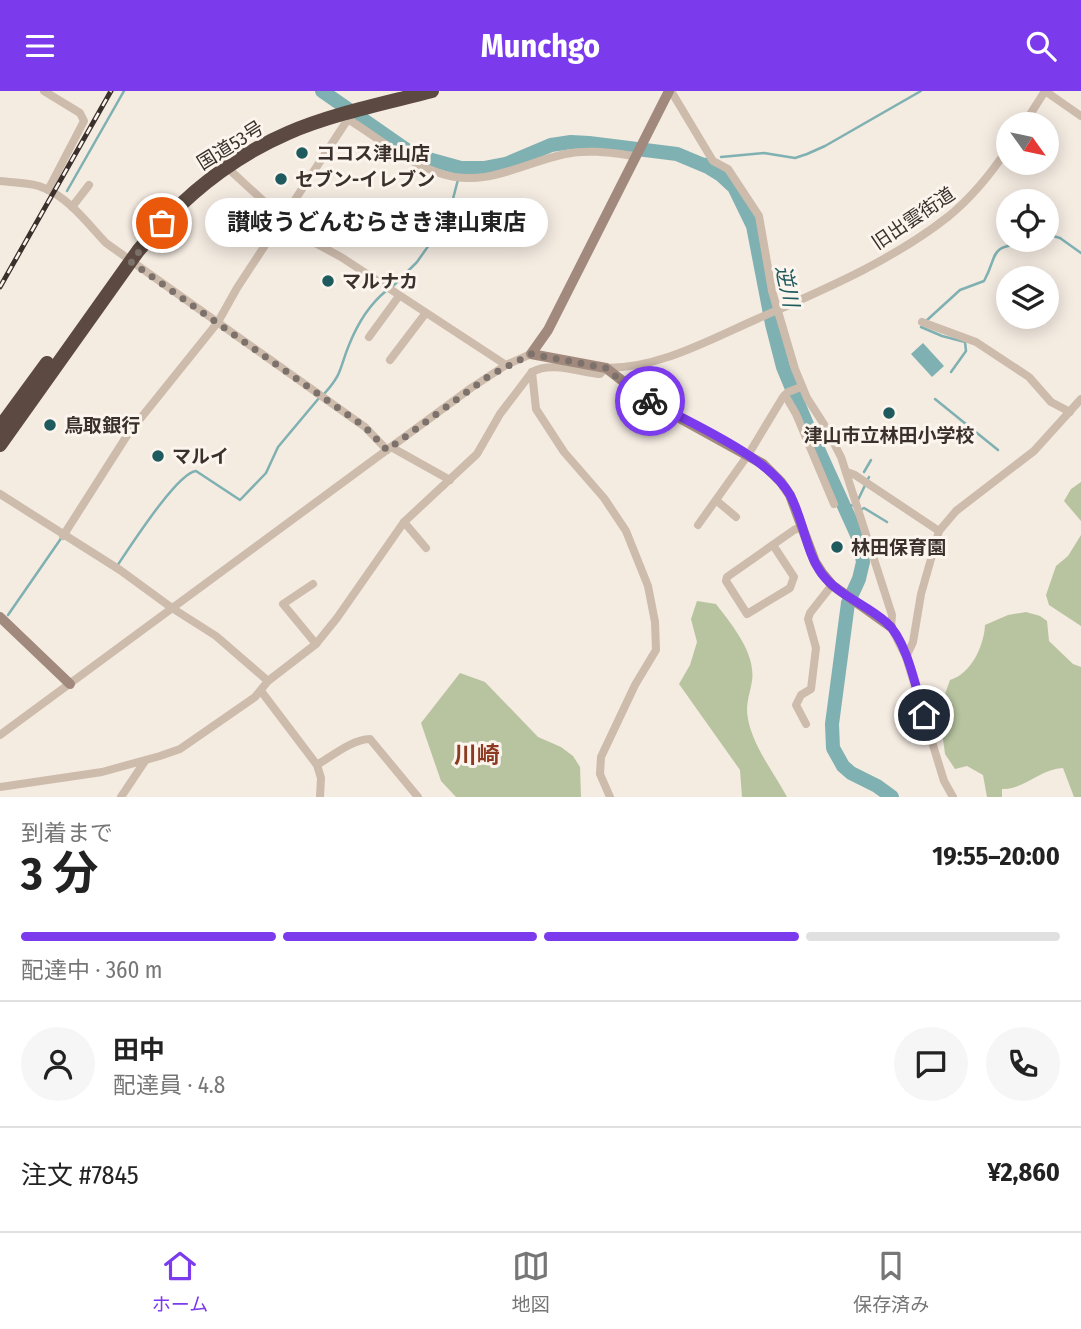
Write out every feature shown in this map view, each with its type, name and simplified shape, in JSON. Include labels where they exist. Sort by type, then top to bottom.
[{"type":"highway","name":"国道53号","points":[[0,445],[127,259],[180,203],[222,165],[289,132],[341,115],[398,91]]},
{"type":"highway","name":"国道53号","points":[[360,106],[432,91]]},
{"type":"highway","name":"国道53号","points":[[0,427],[86,316]]},
{"type":"street","points":[[44,91],[80,113],[84,121],[48,190]]},
{"type":"street","points":[[0,735],[471,388],[506,365],[531,354],[548,330],[670,91]]},
{"type":"street","points":[[670,91],[713,161],[728,169],[759,216],[773,312],[793,391],[796,414],[834,504]]},
{"type":"street","points":[[1032,112],[1045,91],[1081,116]]},
{"type":"street","points":[[63,535],[128,435],[218,322],[237,288],[282,222],[341,115],[413,160],[450,176],[491,177],[567,153],[637,152]]},
{"type":"street","points":[[222,165],[254,191],[282,222],[341,257],[506,365]]},
{"type":"street","name":"旧出雲街道","points":[[531,372],[553,367],[600,374],[606,368],[621,368],[663,358],[706,343],[856,273],[915,239],[947,217],[984,182],[996,165]]},
{"type":"street","points":[[0,181],[48,190],[72,207],[106,243],[127,259],[365,427],[389,448],[450,480]]},
{"type":"street","points":[[72,207],[89,185]]},
{"type":"street","points":[[369,337],[399,296]]},
{"type":"street","points":[[390,361],[425,314]]},
{"type":"street","points":[[922,322],[976,342],[1029,377],[1051,402],[1070,412]]},
{"type":"street","points":[[531,354],[606,368],[647,400],[763,464],[782,482],[803,526],[815,562],[836,588],[891,627],[906,657],[950,795]]},
{"type":"street","points":[[0,786],[102,772],[180,749],[261,691],[268,681],[316,644],[404,522],[477,454],[500,414],[531,372]]},
{"type":"street","points":[[531,372],[536,409],[564,452],[604,498],[626,531],[648,586],[656,622],[656,650],[635,685],[601,757],[600,774],[610,797]]},
{"type":"street","points":[[698,525],[793,391]]},
{"type":"street","points":[[793,391],[833,441],[846,472],[892,615],[891,627]]},
{"type":"street","points":[[906,657],[913,642],[921,594],[939,531],[956,511],[1034,451],[1081,399]]},
{"type":"street","points":[[846,472],[855,475],[939,531]]},
{"type":"street","points":[[0,494],[120,570],[216,636],[268,681]]},
{"type":"street","points":[[717,501],[736,517]]},
{"type":"street","points":[[404,522],[426,548]]},
{"type":"street","points":[[773,545],[794,577],[790,588],[747,614],[726,581],[727,577],[773,545],[803,526]]},
{"type":"street","points":[[313,584],[283,604],[316,644]]},
{"type":"street","points":[[806,724],[796,705],[801,695],[811,689],[815,660],[814,639],[808,619],[836,588]]},
{"type":"street","points":[[0,617],[70,684]]},
{"type":"street","points":[[261,691],[317,765],[321,778],[320,797]]},
{"type":"street","points":[[317,765],[358,742],[370,739],[418,797]]},
{"type":"street","points":[[121,797],[145,761]]},
{"type":"green space","points":[[1081,482],[1081,521],[1064,501],[1071,489]]},
{"type":"green space","points":[[1081,535],[1081,626],[1049,605],[1046,595],[1056,566],[1068,556]]},
{"type":"green space","points":[[697,601],[716,604],[747,650],[752,671],[748,719],[759,749],[787,797],[742,797],[740,770],[679,684],[690,665],[697,642],[691,619]]},
{"type":"green space","points":[[1026,612],[1047,621],[1049,641],[1073,664],[1081,667],[1081,797],[1074,797],[1063,768],[1002,789],[1002,797],[987,797],[983,775],[967,766],[955,769],[945,754],[940,708],[950,680],[964,672],[975,658],[985,625],[1008,615]]},
{"type":"green space","points":[[460,673],[485,682],[538,737],[561,747],[573,756],[580,767],[581,797],[456,797],[441,781],[421,723]]},
{"type":"water","points":[[923,343],[944,366],[932,377],[911,354]]},
{"type":"waterway","points":[[67,191],[124,91]]},
{"type":"waterway","name":"逆川","points":[[322,91],[414,155],[461,168],[485,168],[506,164],[551,145],[589,143],[677,154],[708,167],[734,187],[753,226],[783,367],[858,537],[863,562],[848,603],[832,724],[833,748],[843,766],[851,773],[892,797]]},
{"type":"waterway","points":[[721,157],[764,153],[795,158],[825,146],[921,91]]},
{"type":"waterway","name":"逆川","points":[[693,160],[706,159]]},
{"type":"waterway","points":[[392,287],[417,262],[448,218],[461,168]]},
{"type":"waterway","points":[[1059,238],[1081,253]]},
{"type":"waterway","points":[[926,321],[960,290],[984,281],[997,252]]},
{"type":"waterway","points":[[324,394],[338,376],[360,323],[386,291]]},
{"type":"waterway","points":[[921,327],[965,342],[966,351],[951,372]]},
{"type":"waterway","points":[[117,566],[154,512],[188,475],[196,471],[240,500],[266,473],[278,447],[319,398]]},
{"type":"waterway","points":[[935,399],[998,450]]},
{"type":"waterway","points":[[864,472],[871,460]]},
{"type":"waterway","points":[[857,502],[869,477]]},
{"type":"waterway","name":"逆川","points":[[842,509],[853,505]]},
{"type":"waterway","points":[[862,509],[887,522]]},
{"type":"waterway","points":[[8,615],[62,537]]},
{"type":"railway","points":[[0,287],[111,91]]},
{"type":"way so far","points":[[162,223],[131,262],[365,427],[387,450],[471,388],[506,365],[531,354],[606,368],[650,401]]},
{"type":"place","name":"ココス津山店","points":[[302,153]]},
{"type":"place","name":"セブン-イレブン","points":[[281,179]]},
{"type":"place","name":"讃岐うどんむらさき津山東店","points":[[162,223]]},
{"type":"place","name":"マルナカ","points":[[328,281]]},
{"type":"place","name":"津山市立林田小学校","points":[[889,413]]},
{"type":"place","name":"鳥取銀行","points":[[50,425]]},
{"type":"place","name":"マルイ","points":[[158,456]]},
{"type":"place","name":"林田保育園","points":[[837,547]]},
{"type":"district","name":"川崎","points":[[477,755]]},
{"type":"route","points":[[650,401],[763,464],[782,482],[797,509],[815,562],[822,573],[841,592],[886,622],[898,637],[924,715]]}]
